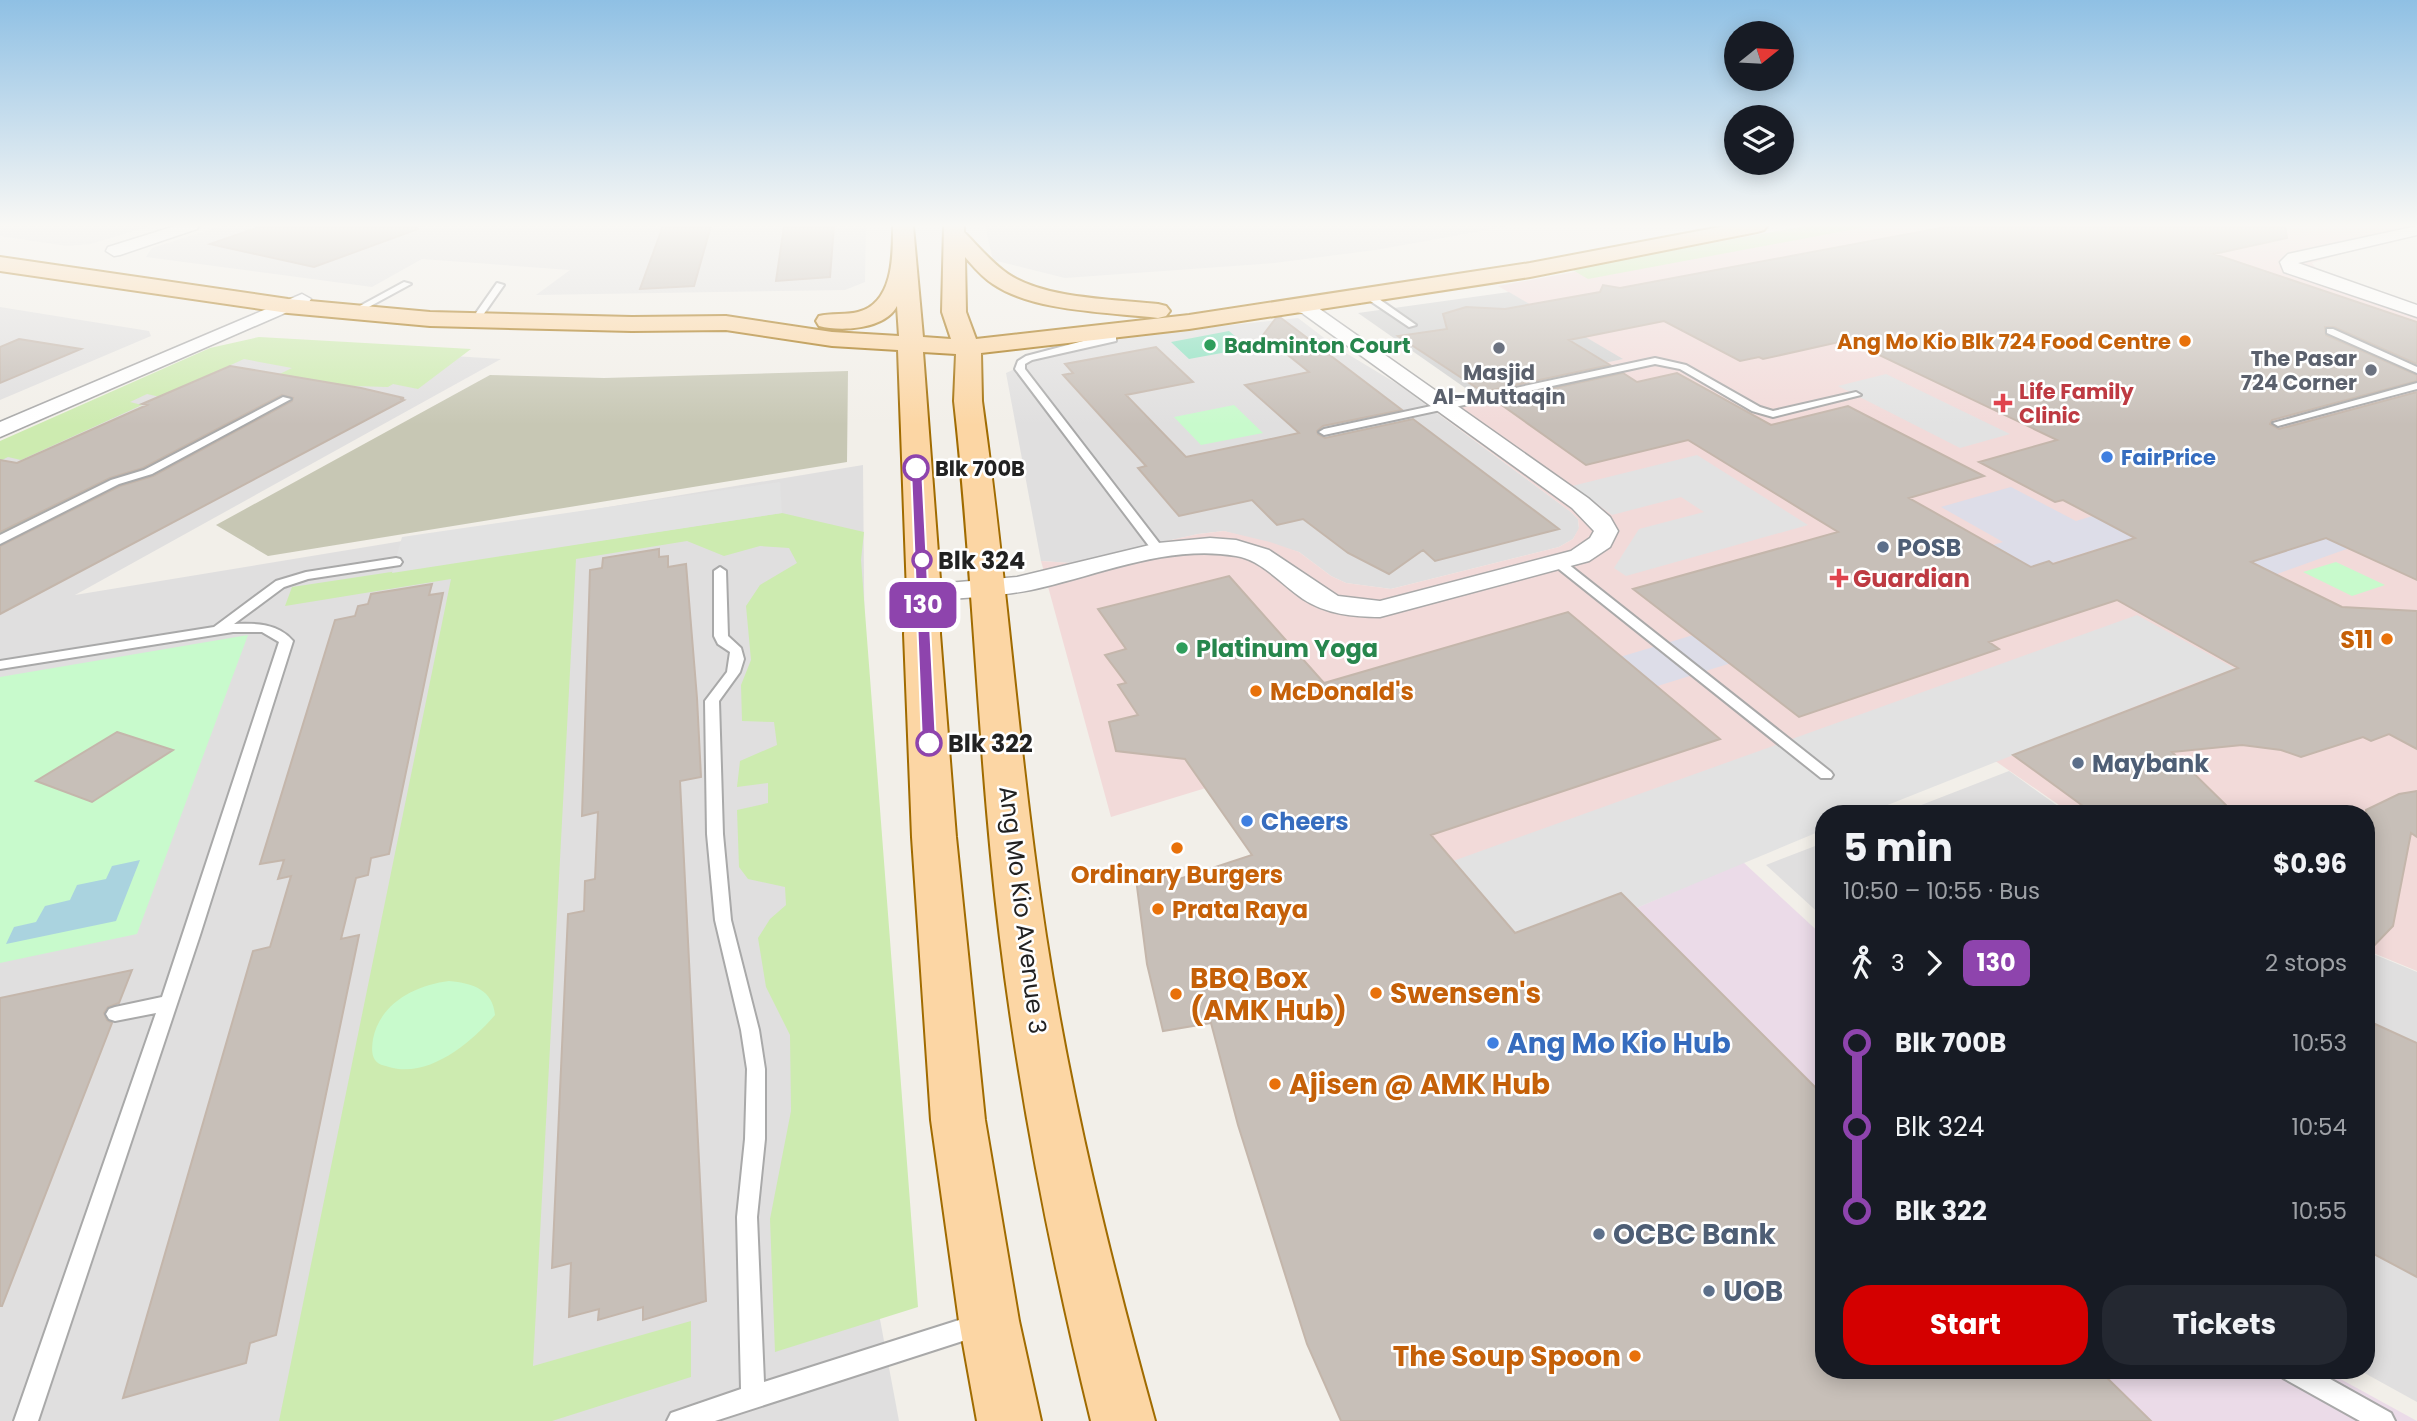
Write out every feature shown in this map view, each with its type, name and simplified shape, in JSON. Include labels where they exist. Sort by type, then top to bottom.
[{"type":"main road","points":[[220,292],[430,319],[632,324],[726,323],[911,337],[1035,341]]},
{"type":"main road","points":[[232,292],[288,301],[480,313],[713,314],[830,330],[911,373]]},
{"type":"main road","points":[[830,330],[883,310],[892,292]]},
{"type":"main road","points":[[906,292],[911,337],[923,593],[922,634],[934,837],[957,1107],[989,1321],[1009,1421]]},
{"type":"main road","name":"Ang Mo Kio Avenue 3","points":[[954,292],[954,312],[969,355],[968,401],[1022,923],[1049,1099],[1092,1301],[1123,1421]]},
{"type":"main road","points":[[1040,292],[1098,304],[1166,312]]},
{"type":"main road","points":[[962,339],[1310,292]]},
{"type":"main road","points":[[968,401],[994,357],[1014,346],[1307,305],[1378,292]]},
{"type":"street","points":[[2360,292],[2417,311]]},
{"type":"street","points":[[0,418],[288,301]]},
{"type":"street","points":[[0,430],[288,301]]},
{"type":"street","points":[[923,593],[1028,582],[1159,551],[1199,546],[1250,551],[1267,559],[1324,600],[1359,609],[1380,609],[1559,563],[1580,556],[1601,542],[1606,531],[1601,522],[1580,503],[1307,305]]},
{"type":"lane","points":[[362,307],[391,292]]},
{"type":"lane","points":[[480,313],[495,292]]},
{"type":"lane","points":[[1366,294],[1412,325]]},
{"type":"lane","points":[[2330,331],[2417,370]]},
{"type":"lane","points":[[1114,339],[1087,342],[1029,358],[1021,363],[1020,369],[1159,551]]},
{"type":"lane","points":[[1324,432],[1655,361],[1683,367],[1751,410],[1782,418],[1856,395]]},
{"type":"lane","points":[[2278,423],[2417,386]]},
{"type":"lane","points":[[0,540],[115,482],[148,472],[286,399]]},
{"type":"lane","points":[[217,630],[280,584],[306,576],[396,562]]},
{"type":"lane","points":[[1559,563],[1826,775]]},
{"type":"lane","points":[[720,571],[721,636],[723,642],[736,650],[737,659],[730,679],[712,701],[715,834],[723,920],[745,1008],[756,1069],[755,1139],[747,1217],[753,1397]]},
{"type":"lane","points":[[0,664],[217,630],[246,628],[270,630],[283,636],[286,648],[169,1003],[26,1421]]},
{"type":"lane","points":[[115,1014],[169,1003]]},
{"type":"lane","points":[[679,1421],[989,1321]]},
{"type":"lane","points":[[2307,1379],[2383,1421]]},
{"type":"shaded area","points":[[540,292],[702,292],[536,295]]},
{"type":"shaded area","points":[[1509,292],[2364,292],[2417,313],[2417,971],[2375,954],[2375,805],[2059,805],[1991,758],[1851,805],[1815,805],[1815,818],[1504,944],[1337,748],[1111,817],[1041,561],[1070,563],[1198,534],[1224,531],[1299,552],[1331,576],[1346,583],[1391,589],[1559,547],[1573,539],[1579,528],[1578,519],[1423,402],[1622,359]]},
{"type":"shaded area","points":[[1510,292],[1623,359],[1471,392],[1358,313]]},
{"type":"shaded area","points":[[0,307],[149,331],[151,336],[0,400]]},
{"type":"shaded area","points":[[1298,318],[1336,347],[1399,385],[1571,512],[1578,519],[1579,529],[1573,539],[1559,547],[1391,589],[1346,583],[1331,576],[1299,552],[1224,531],[1198,534],[1070,563],[1041,561],[1006,373],[1077,341]]},
{"type":"shaded area","points":[[248,343],[501,359],[75,595],[863,465],[870,1266],[899,1421],[0,1421],[0,445]]},
{"type":"shaded area","points":[[848,371],[847,462],[268,556],[216,525],[490,375],[604,378]]},
{"type":"shaded area","points":[[1886,374],[2010,434],[1960,448],[1838,386]]},
{"type":"shaded area","points":[[1697,455],[1808,525],[1626,576],[1614,568],[1639,529],[1704,512],[1681,497],[1612,515],[1572,486]]},
{"type":"shaded area","points":[[2226,476],[2394,532],[2227,592],[2126,540],[1417,761],[1387,727],[2003,542],[1941,507],[2011,487],[2076,521]]},
{"type":"shaded area","points":[[780,482],[782,513],[392,573],[402,537]]},
{"type":"shaded area","points":[[2137,615],[2340,726],[2306,740],[2202,680],[1888,805],[1815,805],[1815,833],[1634,909],[1515,933],[1453,861]]},
{"type":"shaded area","points":[[2009,771],[2056,805],[1921,805]]},
{"type":"shaded area","points":[[1815,846],[1815,910],[1766,865]]},
{"type":"shaded area","points":[[1743,862],[1815,929],[1815,1088],[1634,909]]},
{"type":"shaded area","points":[[2375,955],[2417,972],[2417,1402],[2375,1379]]},
{"type":"shaded area","points":[[2108,1379],[2340,1379],[2417,1421],[2151,1421]]},
{"type":"green space","name":"Badminton Court","points":[[1229,331],[1249,348],[1189,359],[1171,342]]},
{"type":"green space","points":[[259,337],[471,349],[418,389],[393,384],[388,387],[355,386],[179,475],[169,470],[192,454],[318,399],[274,390],[167,452],[163,459],[149,467],[125,473],[0,535],[0,511],[292,368],[244,359],[160,397],[147,394],[130,402],[142,405],[21,460],[8,457],[0,461],[0,441],[210,348]]},
{"type":"green space","points":[[1234,405],[1263,433],[1201,445],[1174,417]]},
{"type":"green space","points":[[782,513],[864,532],[861,560],[918,1307],[775,1352],[770,1219],[791,1111],[790,1035],[766,987],[758,938],[770,919],[786,905],[785,887],[748,879],[739,867],[737,810],[768,803],[768,783],[737,787],[740,761],[777,745],[774,722],[742,721],[741,685],[751,660],[746,606],[760,585],[797,563],[789,548],[760,546],[724,556],[687,541],[576,559],[533,1366],[691,1321],[691,1377],[552,1421],[279,1421],[451,579],[285,606],[292,587]]},
{"type":"green space","points":[[2336,562],[2385,585],[2352,596],[2303,572]]},
{"type":"green space","points":[[248,635],[137,934],[0,963],[0,677]]},
{"type":"green space","points":[[449,981],[480,989],[490,999],[495,1015],[474,1037],[448,1056],[433,1063],[404,1069],[377,1062],[372,1053],[373,1039],[383,1015],[391,1006],[412,992]]},
{"type":"water","points":[[140,860],[116,921],[6,944],[14,927],[36,922],[45,906],[70,900],[77,885],[106,879],[112,866]]},
{"type":"building","points":[[1598,292],[2328,292],[2417,322],[2417,364],[2334,327],[2325,327],[2326,335],[2417,375],[2417,381],[2272,420],[2270,424],[2279,429],[2417,392],[2417,580],[2326,538],[2251,562],[2342,607],[2417,611],[2417,749],[2389,734],[2371,741],[2363,737],[2301,757],[2281,750],[2242,745],[2172,752],[2226,805],[2082,805],[2013,755],[2238,668],[2117,600],[1989,642],[1999,649],[1799,717],[1633,589],[1838,532],[1688,440],[1586,465],[1496,401],[1623,373],[1637,382],[1677,373],[1771,425],[1848,406],[1984,476],[1909,498],[2031,567],[2049,561],[2053,564],[2135,538],[2063,500],[2055,502],[1979,462],[2057,440],[1848,340],[1763,359],[1759,357],[1740,361],[1664,321],[1569,340],[1610,365],[1483,392],[1398,336],[1447,329],[1443,314],[1466,307],[1505,309]]},
{"type":"building","points":[[1276,318],[1281,318],[1402,410],[1323,426],[1317,431],[1318,434],[1325,438],[1413,419],[1559,529],[1435,561],[1423,550],[1389,574],[1348,553],[1303,519],[1277,525],[1252,500],[1179,516],[1138,468],[1146,466],[1063,375],[1073,373],[1065,364],[1156,347],[1193,382],[1126,395],[1186,457],[1299,433],[1245,385],[1309,372],[1263,335]]},
{"type":"building","points":[[19,339],[81,349],[0,383],[0,347]]},
{"type":"building","points":[[230,366],[361,388],[404,400],[0,614],[0,546],[120,486],[153,476],[292,401],[293,398],[282,395],[143,468],[110,478],[0,532],[0,460],[17,463]]},
{"type":"building","points":[[659,549],[659,557],[668,556],[668,567],[686,564],[697,698],[701,777],[680,781],[706,1301],[643,1320],[643,1307],[598,1320],[599,1309],[569,1317],[571,1263],[552,1268],[568,914],[584,911],[585,881],[595,879],[598,812],[582,816],[590,570],[602,568],[603,558]]},
{"type":"building","name":"Ang Mo Kio Hub","points":[[1229,576],[1324,683],[1568,612],[1720,739],[1431,835],[1515,933],[1621,893],[1815,1087],[1815,1379],[2108,1379],[2151,1421],[1341,1421],[1307,1344],[1238,1125],[1211,1023],[1163,1031],[1147,964],[1136,879],[1169,876],[1170,882],[1252,855],[1185,759],[1116,751],[1109,722],[1138,715],[1118,685],[1126,683],[1105,655],[1126,649],[1098,609]]},
{"type":"building","points":[[432,584],[429,595],[443,593],[389,854],[371,858],[368,875],[356,878],[341,939],[359,935],[276,1335],[250,1343],[246,1363],[123,1398],[253,951],[270,947],[291,876],[278,879],[284,860],[260,864],[335,620],[355,616],[358,606],[368,604],[371,594]]},
{"type":"building","points":[[117,732],[173,750],[92,802],[36,781]]},
{"type":"building","points":[[2417,791],[2417,837],[2411,833],[2393,926],[2375,945],[2375,806],[2399,794]]},
{"type":"building","points":[[132,970],[119,1003],[108,1007],[104,1013],[112,1023],[0,1306],[0,998]]},
{"type":"building","points":[[2375,1024],[2417,1043],[2417,1277],[2375,1255]]},
{"type":"bus line","name":"130","points":[[916,468],[929,743]]},
{"type":"place","name":"Ang Mo Kio Blk 724 Food Centre","points":[[2185,341]]},
{"type":"place","name":"Badminton Court","points":[[1210,345]]},
{"type":"place","name":"Masjid Al-Muttaqin","points":[[1499,348]]},
{"type":"place","name":"The Pasar 724 Corner","points":[[2371,370]]},
{"type":"place","name":"Life Family Clinic","points":[[2003,403]]},
{"type":"place","name":"FairPrice","points":[[2107,457]]},
{"type":"place","name":"Blk 700B","points":[[916,468]]},
{"type":"place","name":"POSB","points":[[1883,547]]},
{"type":"place","name":"Blk 324","points":[[922,560]]},
{"type":"place","name":"Guardian","points":[[1839,578]]},
{"type":"place","name":"S11","points":[[2387,639]]},
{"type":"place","name":"Platinum Yoga","points":[[1182,648]]},
{"type":"place","name":"McDonald's","points":[[1256,691]]},
{"type":"place","name":"Blk 322","points":[[929,743]]},
{"type":"place","name":"Maybank","points":[[2078,763]]},
{"type":"place","name":"Cheers","points":[[1247,821]]},
{"type":"place","name":"Ordinary Burgers","points":[[1177,848]]},
{"type":"place","name":"Prata Raya","points":[[1158,909]]},
{"type":"place","name":"Swensen's","points":[[1376,993]]},
{"type":"place","name":"BBQ Box (AMK Hub)","points":[[1176,994]]},
{"type":"place","name":"Ang Mo Kio Hub","points":[[1493,1043]]},
{"type":"place","name":"Ajisen @ AMK Hub","points":[[1275,1084]]},
{"type":"place","name":"OCBC Bank","points":[[1599,1234]]},
{"type":"place","name":"UOB","points":[[1709,1291]]},
{"type":"place","name":"The Soup Spoon","points":[[1635,1356]]}]
